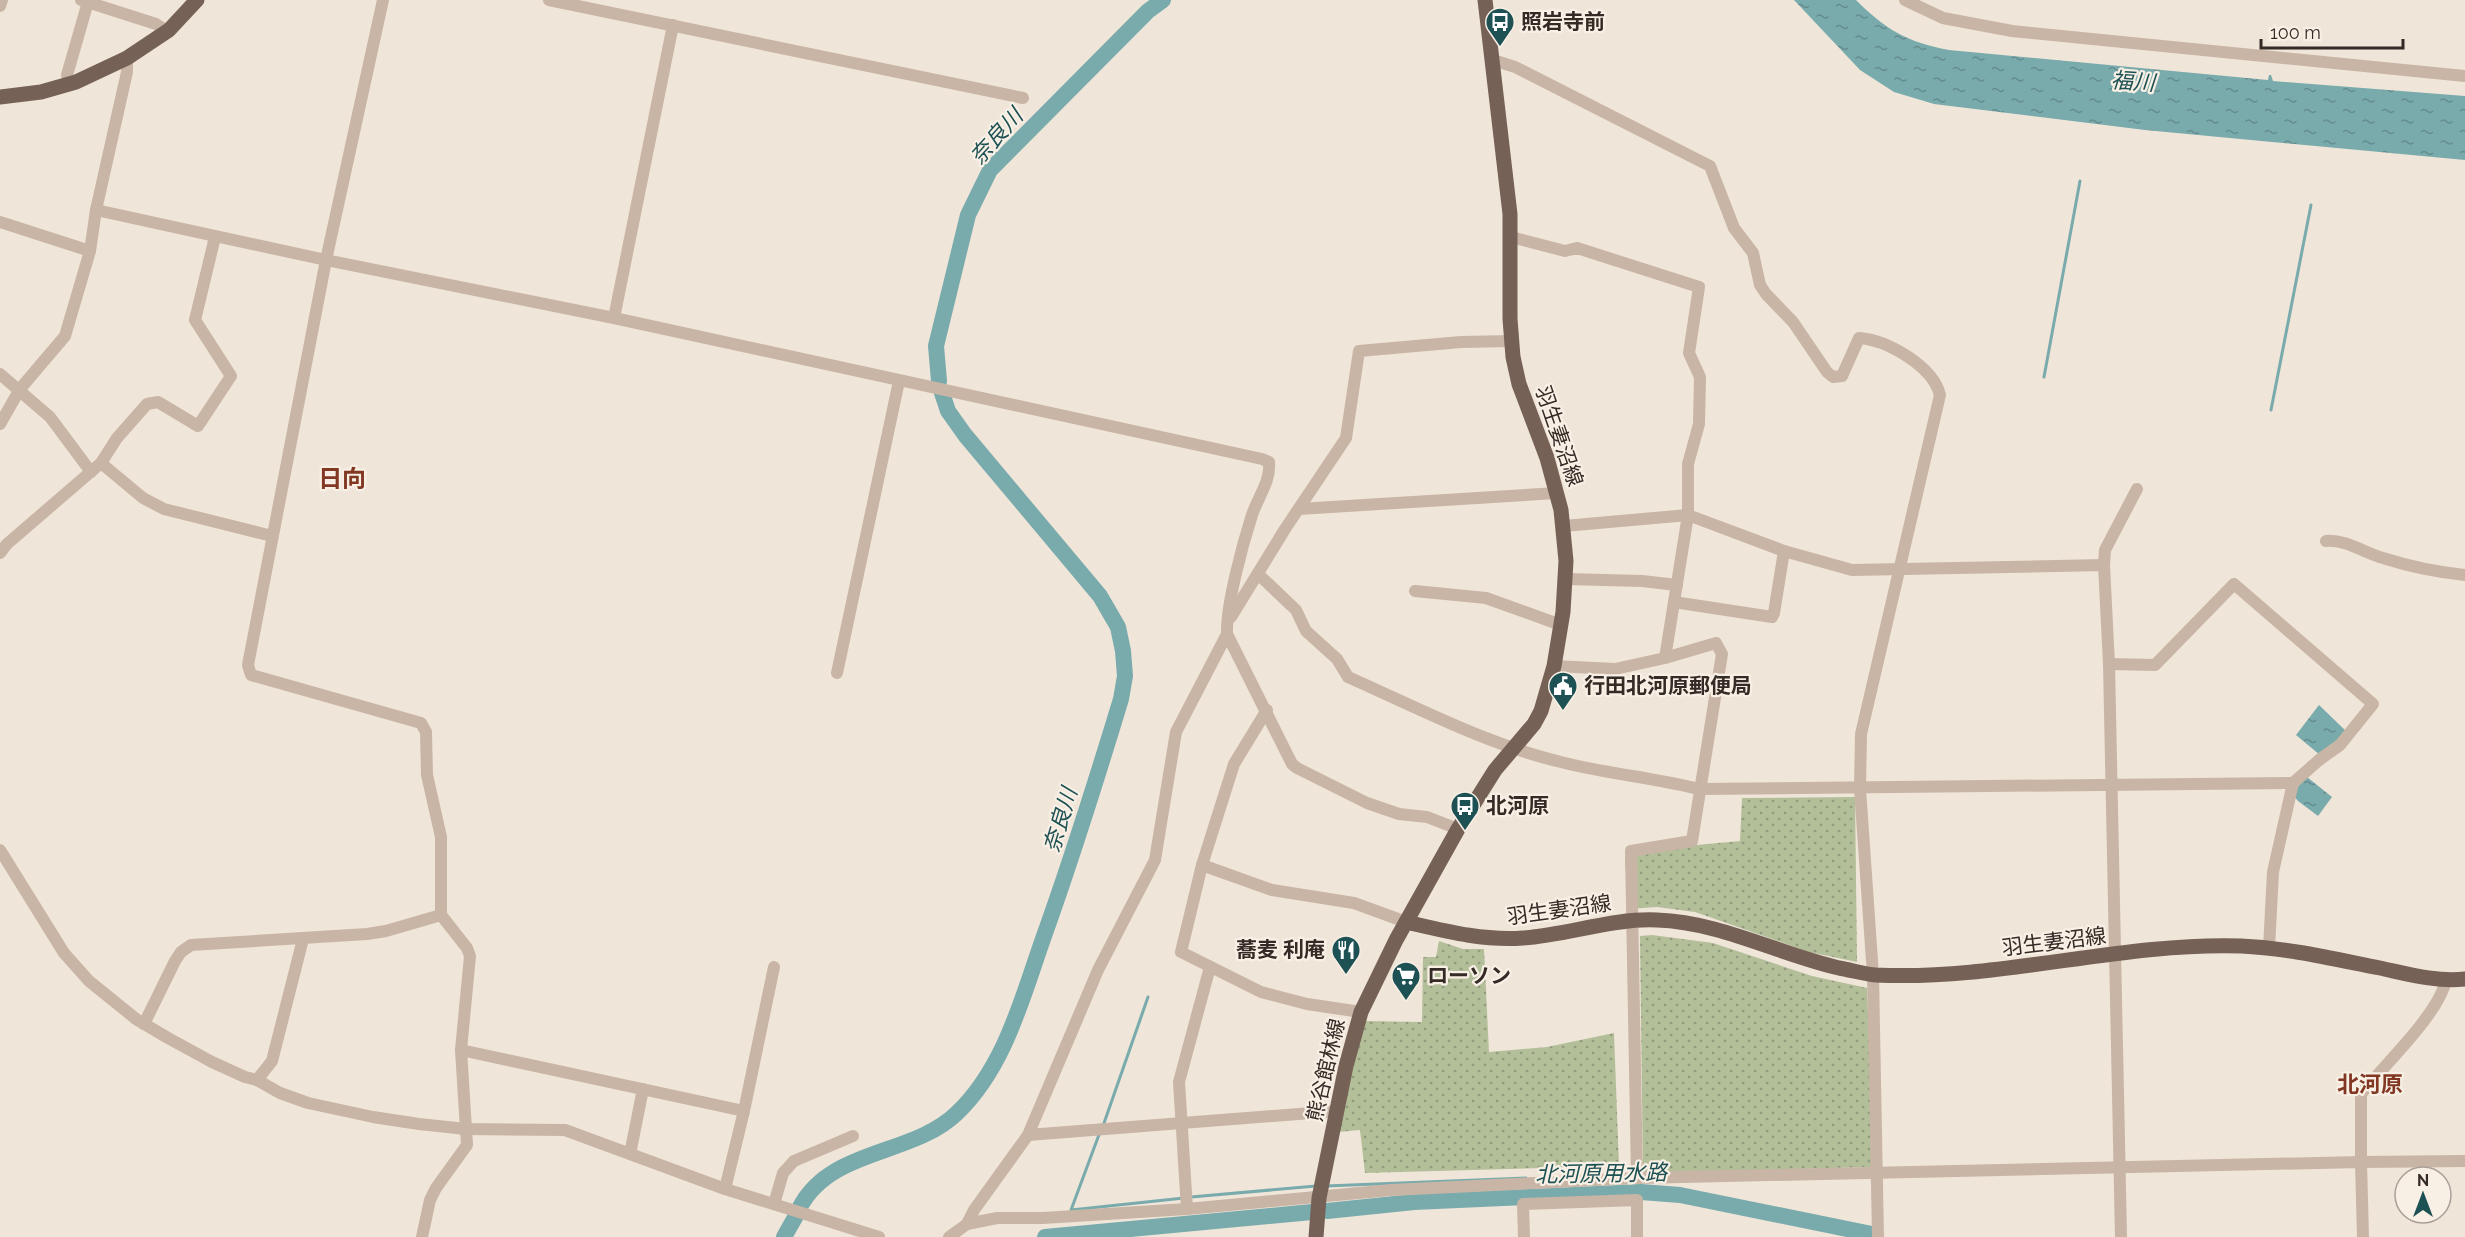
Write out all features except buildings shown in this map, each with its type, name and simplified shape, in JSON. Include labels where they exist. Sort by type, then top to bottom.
[{"type":"main road","points":[[0,97],[41,92],[72,83],[127,58],[167,31],[197,0]]},
{"type":"main road","name":"羽生妻沼線","points":[[1485,0],[1508,182],[1512,342],[1519,384],[1547,458],[1557,493],[1564,526],[1566,579],[1554,666],[1534,724],[1486,784],[1406,922],[1471,937],[1504,939],[1547,935],[1631,921],[1655,920],[1701,926],[1814,962],[1873,975],[1947,975],[2203,947],[2269,948],[2446,980],[2465,979]]},
{"type":"main road","name":"熊谷館林線","points":[[1316,1237],[1319,1200],[1346,1066],[1361,1012],[1406,922]]},
{"type":"street","points":[[0,6],[2,0]]},
{"type":"street","points":[[383,0],[326,260],[248,671],[251,675],[421,723],[426,732],[427,775],[441,837],[441,915],[467,948],[470,956],[461,1050],[467,1145],[430,1200],[422,1237]]},
{"type":"street","points":[[549,0],[1023,98]]},
{"type":"street","points":[[1905,0],[1943,18],[2012,31],[2465,76]]},
{"type":"street","points":[[72,83],[68,75],[85,1],[156,24],[167,31]]},
{"type":"street","points":[[614,318],[672,25]]},
{"type":"street","points":[[0,424],[20,389],[65,336],[90,251],[96,210],[127,72],[127,58]]},
{"type":"street","points":[[1493,60],[1515,67],[1710,165],[1734,228],[1753,253],[1760,285],[1793,322],[1827,372],[1833,377],[1842,376],[1859,339],[1873,339],[1911,359],[1926,370],[1940,394],[1861,734],[1860,789],[1873,975],[1878,1237]]},
{"type":"street","points":[[96,210],[215,237],[614,318],[898,381],[952,390],[1269,462],[1270,473],[1252,514],[1227,628],[1292,764],[1367,803],[1399,814],[1427,817],[1458,830]]},
{"type":"street","points":[[0,222],[90,251]]},
{"type":"street","points":[[0,553],[7,544],[101,463],[117,438],[147,404],[158,402],[198,426],[231,376],[195,320],[215,237]]},
{"type":"street","points":[[1511,237],[1565,251],[1576,248],[1699,287],[1689,353],[1700,377],[1699,424],[1688,464],[1688,515],[1665,658]]},
{"type":"street","points":[[967,1224],[974,1210],[1028,1135],[1098,970],[1155,860],[1176,732],[1227,628],[1258,574],[1346,438],[1359,351],[1461,342],[1512,342]]},
{"type":"street","points":[[0,374],[50,417],[91,472]]},
{"type":"street","points":[[837,673],[898,381]]},
{"type":"street","points":[[101,463],[143,498],[164,509],[272,536]]},
{"type":"street","points":[[2121,1237],[2109,664],[2104,565],[2105,550],[2138,489]]},
{"type":"street","points":[[1299,509],[1557,493]]},
{"type":"street","points":[[1564,526],[1688,515],[1784,551],[1852,570],[2104,565]]},
{"type":"street","points":[[2326,541],[2340,542],[2424,571],[2465,574]]},
{"type":"street","points":[[1674,602],[1772,617],[1784,551]]},
{"type":"street","points":[[1258,574],[1296,610],[1306,631],[1337,659],[1348,677],[1465,729],[1564,763],[1653,778],[1700,789],[2293,783]]},
{"type":"street","points":[[1566,579],[1642,581],[1677,585]]},
{"type":"street","points":[[2109,664],[2155,665],[2234,584],[2373,704],[2340,745],[2293,783],[2273,872],[2269,948]]},
{"type":"street","points":[[1415,591],[1486,598],[1561,625]]},
{"type":"street","points":[[1554,666],[1615,669],[1665,658],[1716,643],[1722,654],[1692,841],[1631,851],[1637,1178]]},
{"type":"street","points":[[1267,710],[1234,764],[1202,865],[1181,952],[1261,992],[1307,1004],[1361,1012]]},
{"type":"street","points":[[0,850],[64,952],[89,981],[144,1024],[212,1062],[257,1080],[280,1093],[308,1103],[373,1117],[466,1129],[565,1130],[725,1189],[879,1237]]},
{"type":"street","points":[[1202,865],[1272,890],[1354,903],[1406,922]]},
{"type":"street","points":[[144,1024],[176,961],[186,947],[198,944],[303,939],[386,931],[441,915]]},
{"type":"street","points":[[257,1080],[272,1061],[303,939]]},
{"type":"street","points":[[725,1189],[774,967]]},
{"type":"street","points":[[1187,1209],[1179,1082],[1210,967]]},
{"type":"street","points":[[2363,1237],[2361,1094],[2400,1050],[2436,1003],[2444,991],[2446,980]]},
{"type":"street","points":[[461,1050],[744,1111]]},
{"type":"street","points":[[630,1154],[643,1089]]},
{"type":"street","points":[[1028,1135],[1337,1111]]},
{"type":"street","points":[[777,1205],[783,1173],[794,1161],[853,1136]]},
{"type":"street","points":[[949,1237],[967,1224],[997,1218],[1043,1218],[1319,1200],[1391,1190],[1637,1178],[2465,1161]]},
{"type":"street","points":[[1524,1237],[1523,1204],[1637,1200],[1637,1237]]},
{"type":"green space","points":[[1855,797],[1857,962],[1809,952],[1695,912],[1657,907],[1628,909],[1625,857],[1631,851],[1740,841],[1742,798]]},
{"type":"green space","points":[[1652,935],[1713,943],[1812,976],[1867,988],[1874,1167],[1643,1173],[1640,936]]},
{"type":"green space","points":[[1439,941],[1463,949],[1484,949],[1489,1052],[1547,1047],[1614,1033],[1619,1166],[1365,1173],[1360,1130],[1338,1132],[1363,1021],[1422,1022],[1423,957],[1436,957]]},
{"type":"water","name":"福川","points":[[1794,0],[1856,0],[1877,19],[1909,39],[1949,50],[2268,80],[2271,75],[2273,81],[2465,96],[2465,160],[2145,130],[1934,104],[1894,92],[1860,70]]},
{"type":"water","points":[[2319,705],[2348,733],[2320,755],[2296,735]]},
{"type":"water","points":[[2307,777],[2332,797],[2318,816],[2294,796],[2296,789]]},
{"type":"waterway","name":"奈良川","points":[[939,381],[936,346],[968,215],[990,170],[1148,11],[1163,0]]},
{"type":"waterway","points":[[2044,377],[2080,181]]},
{"type":"waterway","points":[[2271,410],[2311,205]]},
{"type":"waterway","name":"奈良川","points":[[800,1207],[814,1188],[831,1173],[918,1138],[939,1127],[957,1113],[974,1095],[988,1075],[1019,1007],[1074,848],[1121,699],[1125,676],[1123,651],[1118,627],[1100,596],[965,435],[948,411],[942,393]]},
{"type":"waterway","points":[[1103,1126],[1148,997]]},
{"type":"waterway","points":[[1100,1132],[1071,1210],[1184,1198]]},
{"type":"waterway","points":[[1326,1186],[1526,1178]]},
{"type":"waterway","points":[[1191,1197],[1316,1186]]},
{"type":"waterway","name":"北河原用水路","points":[[1327,1211],[1414,1202],[1641,1192],[1680,1195],[1872,1234]]},
{"type":"waterway","name":"北河原用水路","points":[[1045,1237],[1312,1212]]},
{"type":"waterway","name":"奈良川","points":[[784,1237],[797,1214]]},
{"type":"place","name":"照岩寺前","points":[[1500,48]]},
{"type":"place","name":"行田北河原郵便局","points":[[1563,712]]},
{"type":"place","name":"北河原","points":[[1465,832]]},
{"type":"place","name":"蕎麦 利庵","points":[[1346,976]]},
{"type":"place","name":"ローソン","points":[[1406,1002]]},
{"type":"district","name":"日向","points":[[342,479]]},
{"type":"district","name":"北河原","points":[[2370,1084]]}]
